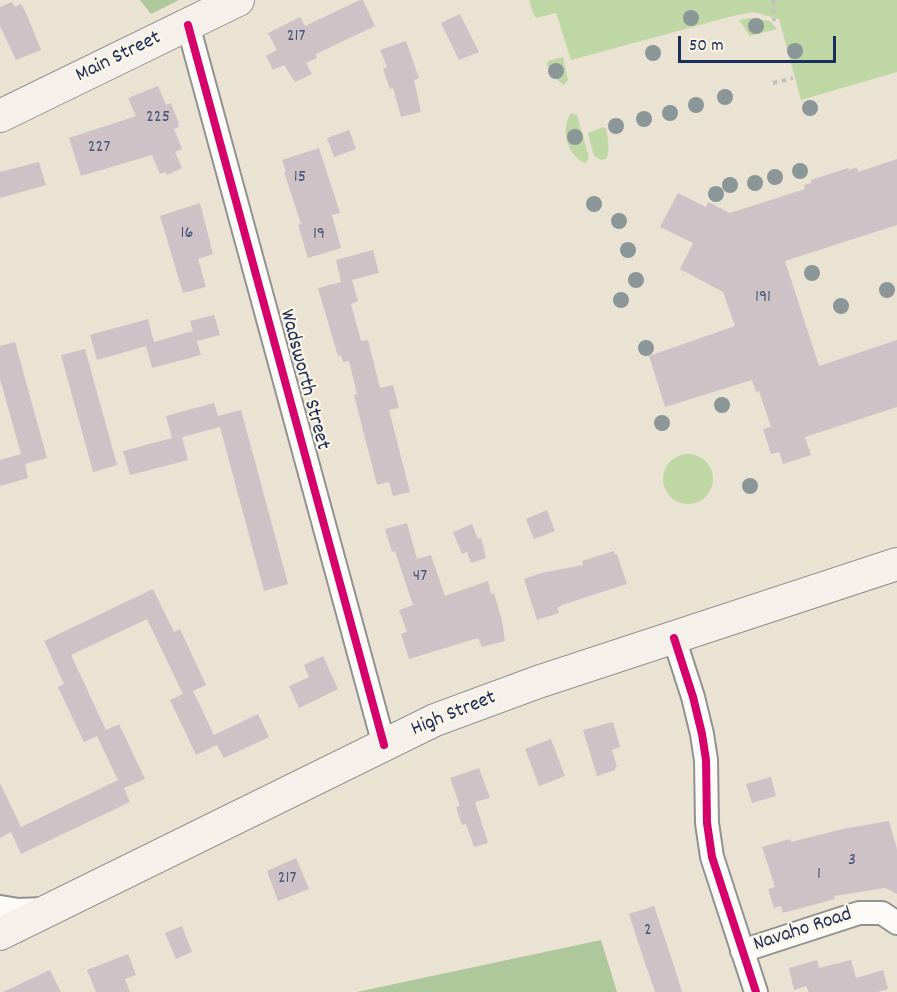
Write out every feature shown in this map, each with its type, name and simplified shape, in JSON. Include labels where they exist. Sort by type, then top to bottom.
[{"type":"main road","name":"Main Street","points":[[0,116],[238,0]]},
{"type":"main road","name":"High Street","points":[[0,934],[435,720],[484,701],[897,564]]},
{"type":"street","name":"Wadsworth Street","points":[[188,25],[384,745]]},
{"type":"street","points":[[674,638],[704,741],[707,823],[712,857],[756,992]]},
{"type":"street","points":[[0,910],[18,913],[44,912]]},
{"type":"street","name":"Navaho Road","points":[[742,951],[859,913],[882,913],[897,923]]},
{"type":"path","points":[[773,0],[774,21]]},
{"type":"path","points":[[773,83],[793,78]]},
{"type":"green space","points":[[140,0],[179,0],[151,14]]},
{"type":"green space","points":[[529,0],[897,0],[897,72],[801,100],[779,19],[753,12],[571,60],[556,13],[536,18]]},
{"type":"green space","points":[[749,18],[770,21],[777,29],[750,36],[739,20]]},
{"type":"green space","points":[[563,57],[568,80],[564,85],[552,76],[547,65],[548,61]]},
{"type":"green space","points":[[571,113],[577,115],[589,158],[585,163],[574,154],[567,141],[566,126]]},
{"type":"green space","points":[[603,127],[606,129],[609,147],[607,158],[602,160],[594,156],[588,133]]},
{"type":"green space","points":[[688,454],[702,458],[709,465],[713,479],[709,493],[702,500],[688,504],[674,500],[667,493],[663,479],[667,465],[674,458]]},
{"type":"green space","points":[[601,940],[617,992],[357,992]]},
{"type":"building","points":[[363,0],[375,26],[316,54],[317,58],[306,63],[312,74],[295,82],[284,65],[273,70],[266,56],[277,50],[268,33],[300,17],[305,26]]},
{"type":"building","points":[[12,2],[15,7],[21,4],[41,50],[16,60],[0,26],[0,7]]},
{"type":"building","points":[[460,14],[479,52],[459,60],[441,23]]},
{"type":"building","points":[[406,41],[419,78],[414,80],[421,112],[401,117],[393,88],[390,89],[383,69],[387,67],[380,50]]},
{"type":"building","points":[[158,86],[166,105],[171,103],[178,121],[179,127],[174,129],[182,149],[175,152],[182,168],[167,175],[165,172],[160,174],[152,155],[81,176],[69,138],[136,116],[128,98]]},
{"type":"building","points":[[349,130],[356,149],[334,157],[327,138]]},
{"type":"building","points":[[319,148],[340,213],[332,215],[341,248],[308,258],[298,225],[301,224],[282,160]]},
{"type":"building","points":[[897,159],[897,225],[785,261],[819,366],[897,340],[897,407],[805,437],[811,455],[783,464],[779,452],[771,454],[763,429],[771,427],[759,391],[756,392],[752,380],[665,407],[649,356],[735,326],[723,292],[680,269],[693,243],[660,227],[678,193],[706,207],[708,202],[730,213],[805,189],[804,185],[811,183],[811,180],[829,174],[857,167],[858,172]]},
{"type":"building","points":[[39,162],[46,185],[0,198],[0,172]]},
{"type":"building","points":[[200,203],[213,254],[198,259],[206,287],[183,293],[160,216]]},
{"type":"building","points":[[373,250],[379,273],[352,280],[358,301],[351,304],[361,341],[368,340],[380,388],[393,385],[399,408],[389,410],[410,492],[393,496],[389,482],[377,485],[354,395],[357,394],[349,361],[343,362],[341,355],[338,356],[318,288],[341,282],[336,260]]},
{"type":"building","points":[[214,315],[220,335],[197,341],[201,355],[152,368],[146,346],[97,360],[90,335],[148,319],[154,342],[193,331],[190,321]]},
{"type":"building","points":[[15,342],[47,458],[25,464],[28,478],[0,486],[0,460],[21,454],[0,379],[0,346]]},
{"type":"building","points":[[85,349],[117,465],[93,472],[61,355]]},
{"type":"building","points":[[214,403],[218,416],[241,410],[288,584],[264,591],[220,427],[182,437],[188,460],[130,475],[123,451],[172,438],[166,416]]},
{"type":"building","points":[[547,510],[555,531],[534,539],[526,519]]},
{"type":"building","points":[[407,523],[417,559],[431,555],[445,596],[488,581],[502,621],[505,641],[482,647],[478,638],[409,659],[401,634],[407,632],[399,610],[413,605],[385,529]]},
{"type":"building","points":[[472,524],[478,539],[481,537],[486,558],[471,563],[467,552],[462,554],[453,532]]},
{"type":"building","points":[[614,551],[627,584],[562,605],[557,608],[559,613],[537,620],[524,579],[541,573],[583,565],[582,561]]},
{"type":"building","points":[[153,589],[174,632],[180,629],[206,685],[193,691],[214,735],[258,714],[269,737],[224,758],[217,745],[196,755],[170,700],[183,694],[147,619],[71,655],[106,730],[119,724],[145,779],[124,788],[130,802],[21,854],[11,832],[0,838],[0,783],[21,827],[118,780],[97,736],[84,742],[58,687],[64,684],[44,641]]},
{"type":"building","points":[[323,656],[338,689],[299,708],[289,686],[309,677],[304,665]]},
{"type":"building","points":[[613,722],[620,747],[612,750],[617,767],[615,770],[597,776],[583,730]]},
{"type":"building","points":[[551,739],[565,776],[539,786],[525,749]]},
{"type":"building","points":[[479,768],[490,798],[475,802],[488,843],[474,847],[466,824],[462,825],[456,807],[460,806],[450,778]]},
{"type":"building","points":[[771,777],[776,796],[752,803],[746,784]]},
{"type":"building","points":[[889,821],[897,849],[897,894],[885,888],[834,896],[835,899],[783,913],[781,906],[774,908],[768,889],[775,887],[762,847],[790,839],[791,842],[843,829]]},
{"type":"building","points":[[296,858],[309,889],[278,901],[267,871]]},
{"type":"building","points":[[654,906],[682,992],[655,992],[629,914]]},
{"type":"building","points":[[182,926],[192,952],[176,959],[165,933]]},
{"type":"building","points":[[128,954],[136,975],[125,979],[130,992],[96,992],[87,970]]},
{"type":"building","points":[[817,960],[819,968],[851,960],[856,978],[883,970],[888,989],[878,992],[809,992],[806,986],[794,990],[789,968]]},
{"type":"building","points":[[50,970],[61,992],[3,992]]},
{"type":"cycle path","points":[[188,25],[384,745]]},
{"type":"cycle path","points":[[674,638],[702,734],[706,760],[707,823],[712,857],[756,992]]}]
